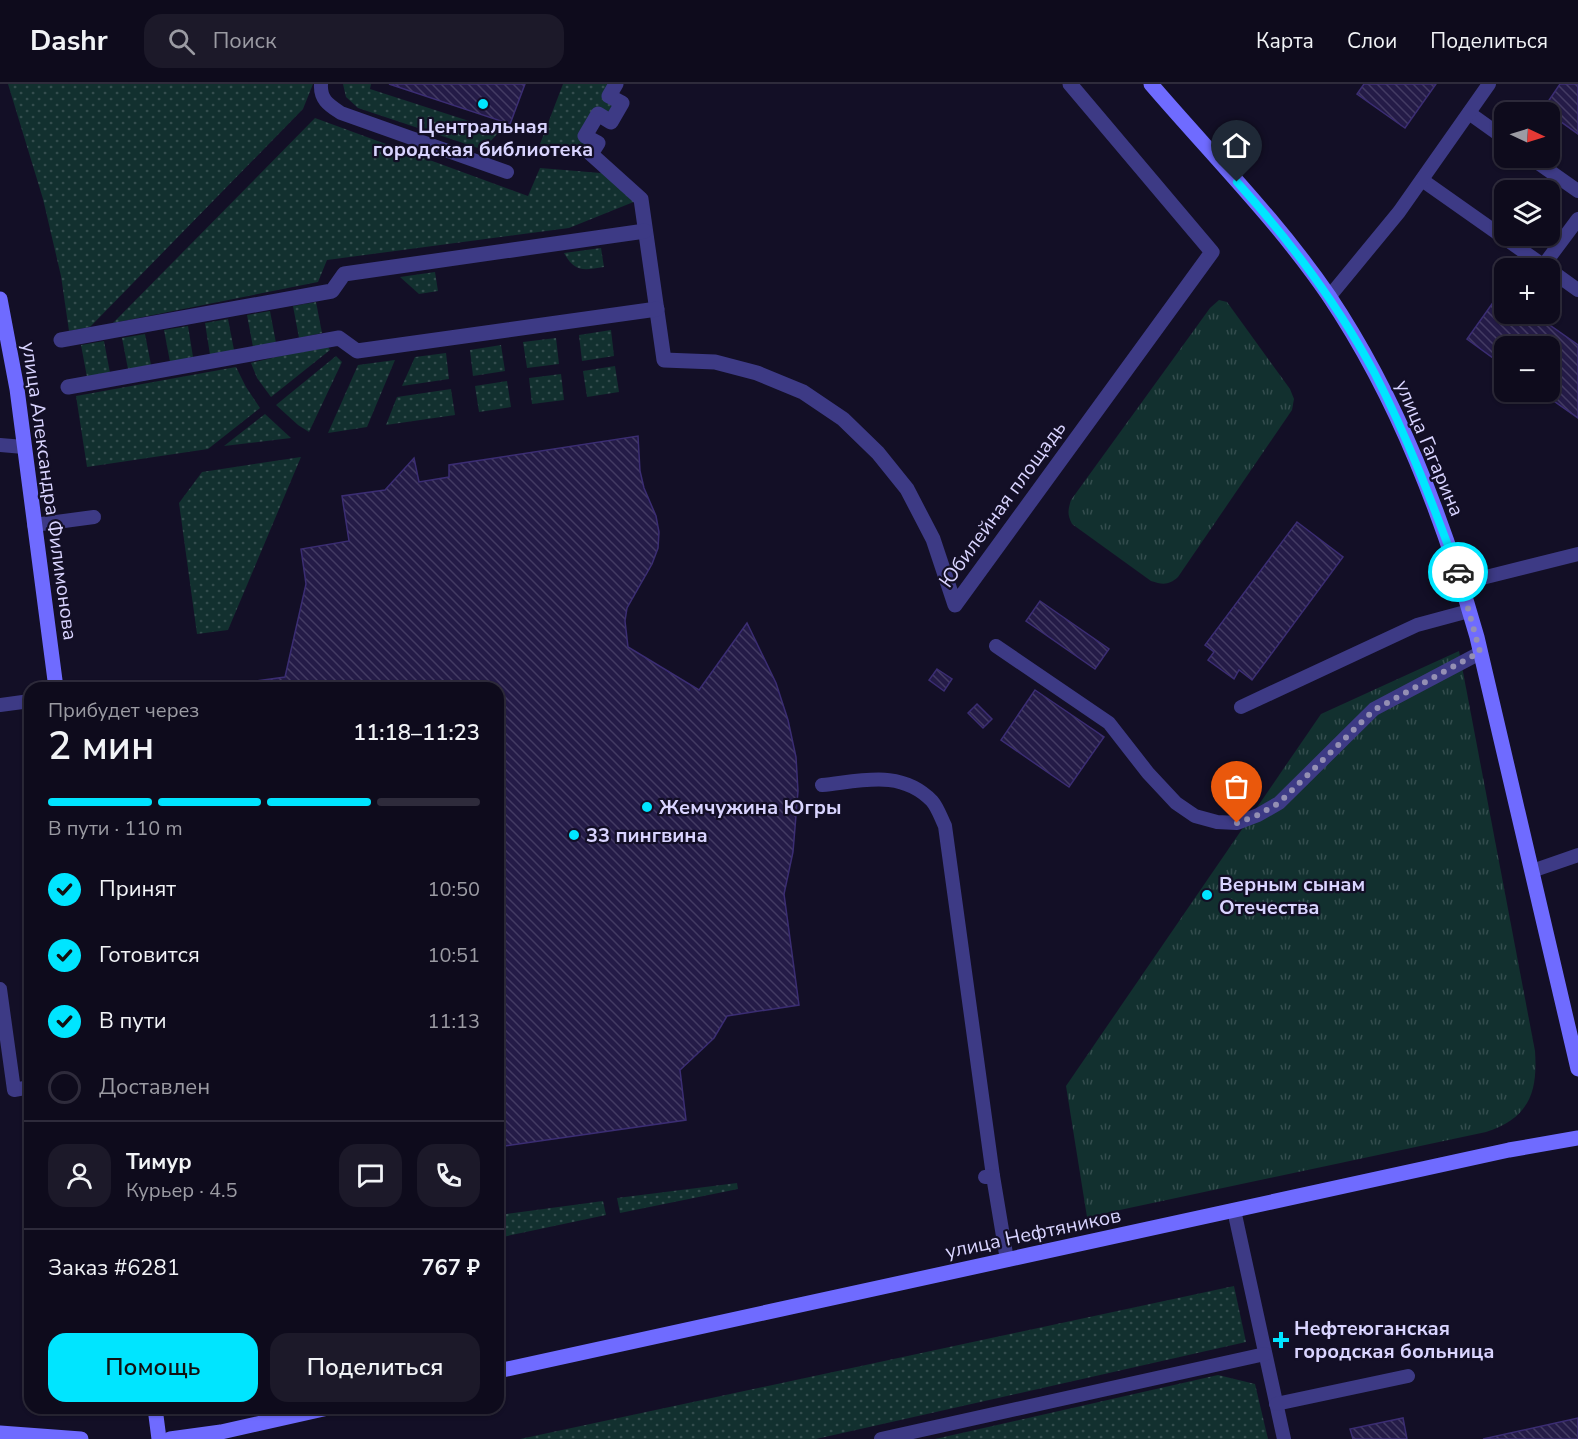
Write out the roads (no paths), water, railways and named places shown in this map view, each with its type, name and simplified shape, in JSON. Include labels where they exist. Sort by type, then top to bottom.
[{"type":"main road","name":"улица Гагарина","points":[[1151,84],[1252,198],[1302,259],[1329,297],[1375,374],[1400,424],[1432,501],[1462,583],[1578,1069]]},
{"type":"main road","name":"улица Александра Филимонова","points":[[0,299],[15,378],[55,682]]},
{"type":"main road","name":"улица Нефтяников","points":[[504,1370],[1509,1150],[1578,1138]]},
{"type":"main road","points":[[156,1414],[159,1439]]},
{"type":"main road","points":[[170,1439],[221,1432],[301,1414]]},
{"type":"main road","points":[[0,1433],[81,1439]]},
{"type":"street","name":"Юбилейная площадь","points":[[616,84],[609,96],[622,103],[611,122],[598,114],[585,136],[598,143],[591,154],[641,199],[664,360],[715,362],[757,373],[803,392],[843,419],[878,453],[907,489],[933,539],[954,605],[1212,252],[1070,84]]},
{"type":"street","points":[[61,340],[332,291],[344,273],[645,231]]},
{"type":"street","points":[[68,387],[339,338],[357,351],[657,309]]},
{"type":"lane","points":[[321,84],[324,102],[341,113],[507,172]]},
{"type":"lane","points":[[1329,297],[1399,212],[1489,84]]},
{"type":"lane","points":[[1469,113],[1494,131]]},
{"type":"lane","points":[[1546,168],[1578,191]]},
{"type":"lane","points":[[1422,180],[1533,258]]},
{"type":"lane","points":[[1553,258],[1578,219]]},
{"type":"lane","points":[[1560,277],[1578,290]]},
{"type":"lane","points":[[0,445],[24,447]]},
{"type":"lane","points":[[34,525],[94,517]]},
{"type":"lane","points":[[1462,583],[1578,554]]},
{"type":"lane","points":[[1241,707],[1417,625],[1469,611]]},
{"type":"lane","points":[[996,646],[1109,723],[1176,803],[1195,816],[1217,822],[1237,823],[1258,815],[1279,803],[1374,710],[1480,652]]},
{"type":"lane","points":[[0,705],[24,702]]},
{"type":"lane","points":[[822,785],[887,778],[913,785],[933,803],[945,826],[988,1177],[1007,1260]]},
{"type":"lane","points":[[1532,871],[1578,855]]},
{"type":"lane","points":[[0,989],[14,1090],[24,1089]]},
{"type":"lane","points":[[1234,1210],[1284,1439]]},
{"type":"lane","points":[[880,1439],[1265,1354]]},
{"type":"lane","points":[[1276,1404],[1408,1376]]},
{"type":"place","name":"Центральная городская библиотека","points":[[483,104]]},
{"type":"place","name":"Жемчужина Югры","points":[[647,807]]},
{"type":"place","name":"33 пингвина","points":[[574,835]]},
{"type":"place","name":"Верным сынам Отечества","points":[[1207,895]]},
{"type":"place","name":"Нефтеюганская городская больница","points":[[1281,1340]]}]
